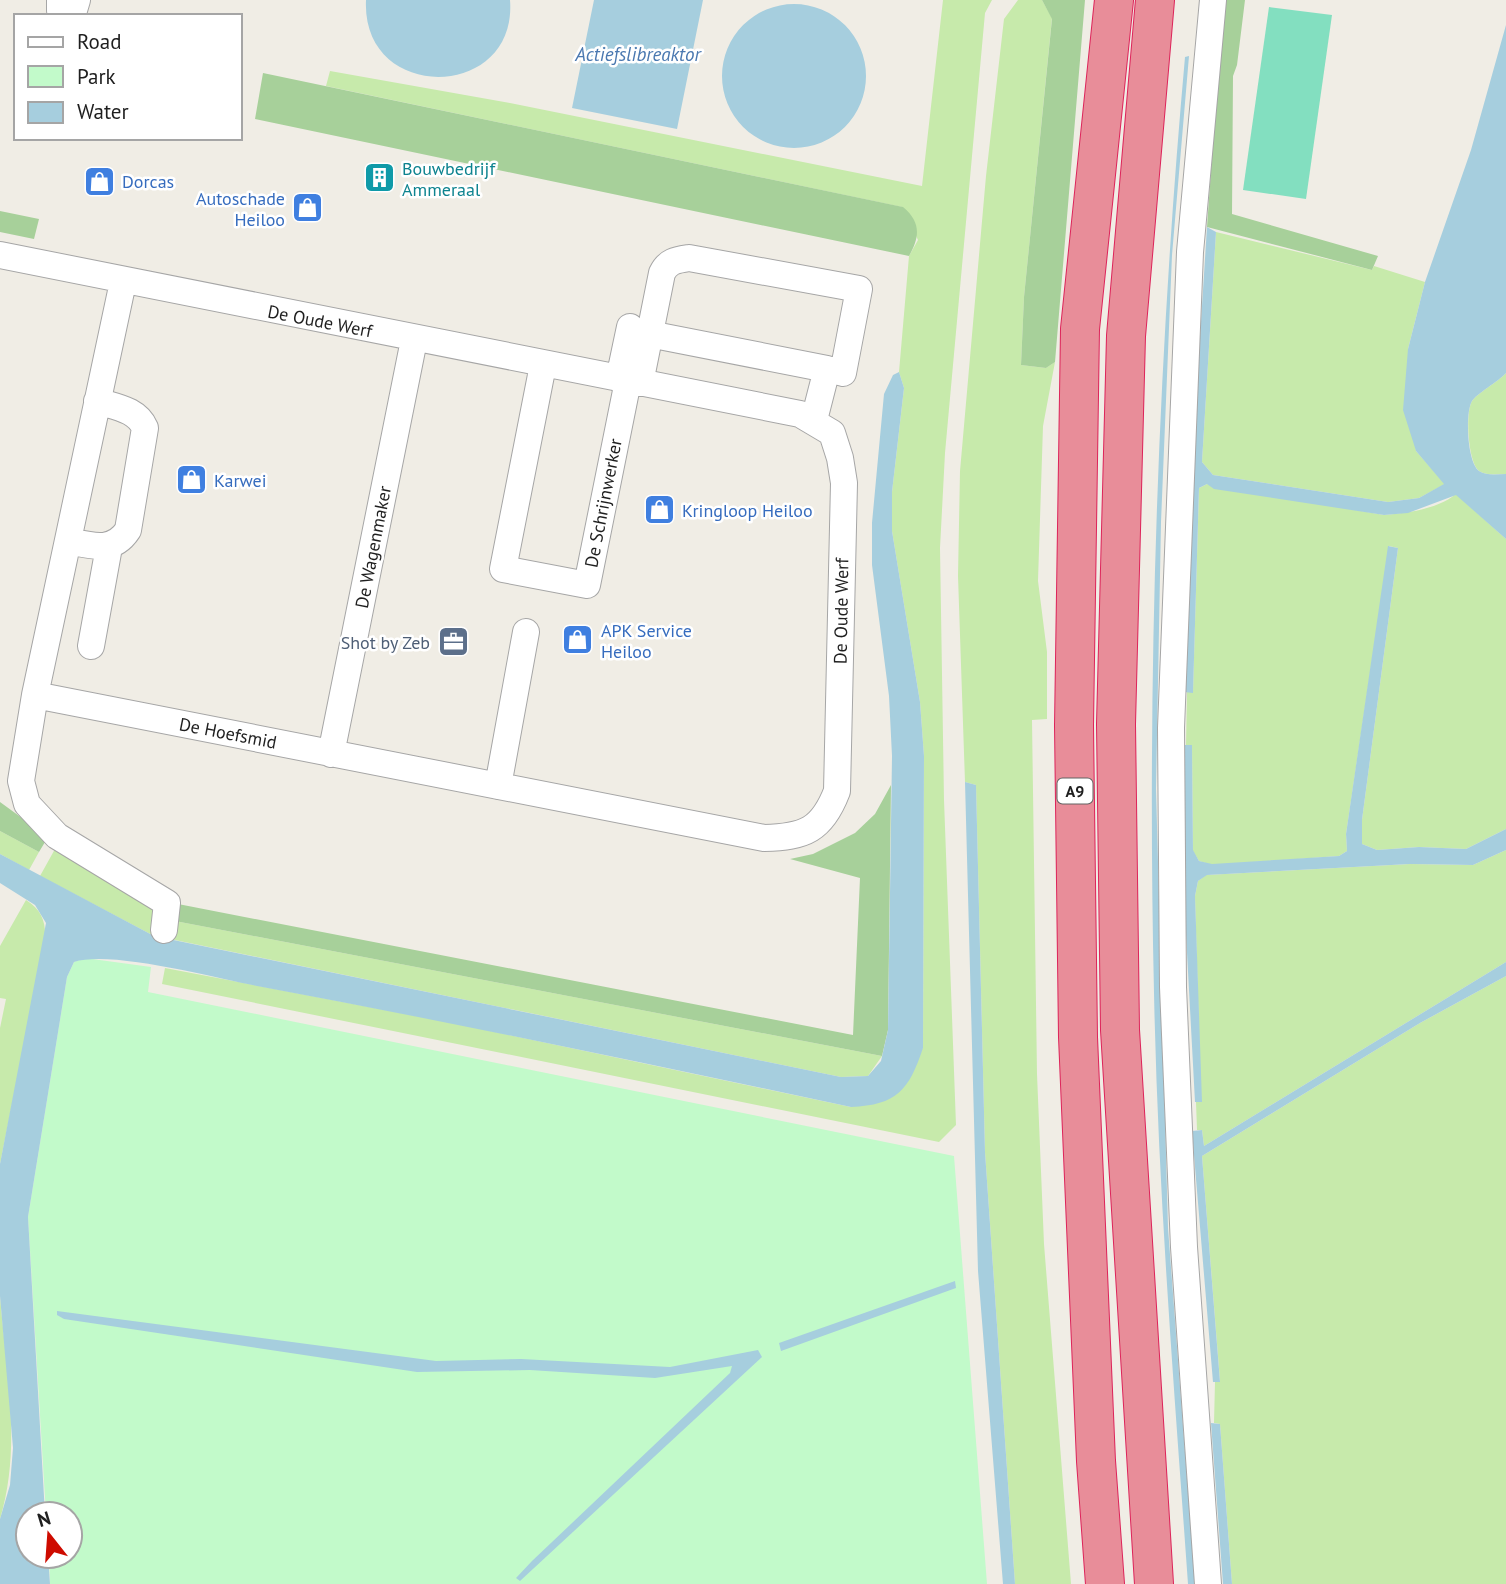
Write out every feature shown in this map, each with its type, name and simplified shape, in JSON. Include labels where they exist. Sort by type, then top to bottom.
[{"type":"highway","name":"A9","points":[[1105,1584],[1095,1447],[1077,1037],[1074,726],[1080,329],[1114,0]]},
{"type":"highway","name":"A9","points":[[1154,1584],[1120,1030],[1116,724],[1126,336],[1155,0]]},
{"type":"street","points":[[60,0],[60,11],[67,14],[74,10],[77,0]]},
{"type":"street","points":[[1209,1584],[1183,1219],[1173,987],[1171,728],[1190,253],[1213,0]]},
{"type":"street","name":"De Oude Werf","points":[[0,256],[414,340],[800,414],[814,419],[832,433],[841,458],[844,483],[837,791],[829,812]]},
{"type":"street","points":[[629,381],[639,330],[666,265],[676,260],[689,258],[859,289],[843,373],[639,330]]},
{"type":"street","points":[[123,282],[35,695],[21,781],[27,804],[57,835],[167,903],[164,930]]},
{"type":"street","name":"De Wagenmaker","points":[[331,754],[414,340]]},
{"type":"street","name":"De Schrijnwerker","points":[[543,365],[503,569],[587,585],[629,381]]},
{"type":"street","points":[[814,419],[827,369]]},
{"type":"street","points":[[69,541],[109,547],[122,540],[128,530],[145,428],[141,418],[97,401]]},
{"type":"street","points":[[91,646],[109,547]]},
{"type":"street","points":[[498,786],[526,632]]},
{"type":"street","name":"De Hoefsmid","points":[[35,695],[764,838],[790,837],[813,829],[829,812]]},
{"type":"green space","points":[[943,0],[992,0],[985,13],[945,453],[940,548],[944,800],[956,1125],[939,1142],[162,984],[165,968],[443,1021],[851,1107],[923,1048],[924,756],[920,702],[892,531],[892,492],[904,388],[899,372],[909,256],[918,240],[902,207],[326,86],[330,71],[510,103],[922,186]]},
{"type":"green space","points":[[1018,0],[1042,0],[1052,18],[1024,297],[1021,365],[1046,368],[1055,362],[1043,426],[1038,581],[1047,652],[1047,719],[1032,720],[1037,1074],[1044,1244],[1071,1584],[1015,1584],[985,1152],[976,785],[965,782],[958,576],[960,471],[986,176],[1004,19]]},
{"type":"green space","points":[[1042,0],[1085,0],[1055,362],[1046,368],[1021,365],[1024,297],[1052,19]]},
{"type":"green space","points":[[1223,0],[1245,0],[1237,65],[1233,76],[1232,214],[1378,256],[1372,270],[1207,227]]},
{"type":"green space","points":[[1269,7],[1332,15],[1306,199],[1243,190]]},
{"type":"green space","points":[[263,73],[903,207],[916,224],[917,236],[909,256],[255,119]]},
{"type":"green space","points":[[0,211],[39,219],[34,239],[0,232]]},
{"type":"green space","points":[[1216,232],[1372,270],[1374,266],[1425,282],[1408,349],[1416,451],[1445,484],[1419,498],[1388,502],[1213,475],[1202,462]]},
{"type":"green space","points":[[1506,373],[1506,474],[1485,474],[1479,471],[1472,458],[1469,437],[1470,407],[1474,398]]},
{"type":"green space","points":[[1207,484],[1384,515],[1431,507],[1456,494],[1506,539],[1506,829],[1466,849],[1419,847],[1377,850],[1362,844],[1362,820],[1398,548],[1389,546],[1346,834],[1347,851],[1339,856],[1212,865],[1199,861],[1193,851],[1192,745],[1186,745],[1187,692],[1193,692],[1199,488]]},
{"type":"green space","points":[[891,785],[888,1030],[882,1056],[175,921],[178,904],[853,1035],[860,878],[790,859],[813,854],[855,833],[875,814]]},
{"type":"green space","points":[[0,802],[48,837],[39,852],[0,831]]},
{"type":"green space","points":[[0,831],[39,852],[29,870],[0,854]]},
{"type":"green space","points":[[55,849],[158,906],[154,936],[40,876]]},
{"type":"green space","points":[[1506,850],[1506,962],[1204,1146],[1202,1130],[1197,1130],[1196,1102],[1201,1102],[1195,896],[1198,881],[1206,875],[1410,864],[1473,865]]},
{"type":"green space","points":[[26,900],[42,917],[45,940],[0,1164],[0,1028],[6,999],[0,998],[0,946]]},
{"type":"green space","points":[[175,921],[882,1056],[868,1076],[841,1077],[170,939]]},
{"type":"green space","points":[[85,958],[151,967],[148,992],[954,1156],[987,1584],[50,1584],[50,1570],[84,1570],[84,1500],[45,1500],[28,1217],[67,977],[74,962]]},
{"type":"green space","points":[[1506,976],[1506,1584],[1232,1584],[1220,1424],[1214,1423],[1215,1382],[1220,1381],[1202,1156],[1420,1023]]},
{"type":"green space","points":[[0,1296],[11,1436],[7,1492],[0,1519]]},
{"type":"water","points":[[366,0],[510,0],[506,33],[490,57],[467,72],[439,77],[411,72],[388,58],[371,34]]},
{"type":"water","name":"Actiefslibreaktor","points":[[594,0],[703,0],[677,129],[572,108]]},
{"type":"water","points":[[794,4],[822,9],[845,25],[861,48],[866,76],[861,104],[845,127],[822,143],[794,148],[766,143],[743,127],[727,104],[722,76],[727,48],[743,25],[766,9]]},
{"type":"water","points":[[1506,25],[1506,373],[1472,401],[1468,426],[1475,466],[1482,473],[1506,474],[1506,539],[1456,495],[1408,513],[1384,515],[1214,489],[1207,484],[1199,488],[1193,693],[1184,692],[1191,480],[1207,227],[1216,232],[1202,462],[1213,475],[1388,502],[1419,498],[1444,484],[1416,451],[1403,410],[1408,349],[1425,282],[1471,150]]},
{"type":"water","points":[[1189,56],[1172,255],[1161,522],[1156,789],[1168,1228],[1195,1584],[1188,1584],[1167,1289],[1156,1067],[1152,876],[1153,642],[1161,408],[1175,174],[1185,57]]},
{"type":"water","points":[[899,372],[904,388],[892,492],[892,531],[920,702],[924,756],[923,1048],[906,1085],[890,1099],[880,1103],[851,1107],[164,966],[91,959],[74,962],[67,977],[28,1217],[44,1500],[14,1500],[14,1570],[49,1570],[50,1584],[0,1584],[0,1519],[10,1485],[13,1448],[0,1296],[0,1164],[46,923],[35,905],[0,883],[0,854],[154,936],[841,1077],[868,1076],[881,1061],[888,1030],[892,756],[889,696],[872,565],[872,523],[884,394],[893,375]]},
{"type":"water","points":[[1388,546],[1398,548],[1362,820],[1362,844],[1377,850],[1419,847],[1466,849],[1506,829],[1506,850],[1473,865],[1410,864],[1207,875],[1198,881],[1195,896],[1202,1102],[1195,1102],[1183,878],[1183,745],[1192,745],[1193,850],[1199,861],[1212,864],[1339,856],[1347,851],[1346,834]]},
{"type":"water","points":[[965,782],[976,785],[985,1152],[1015,1584],[1003,1584],[978,1271]]},
{"type":"water","points":[[1506,962],[1506,976],[1420,1023],[1202,1156],[1220,1382],[1213,1382],[1192,1131],[1202,1130],[1204,1146]]},
{"type":"water","points":[[955,1281],[956,1288],[781,1351],[779,1343]]},
{"type":"water","points":[[57,1311],[436,1361],[521,1359],[670,1367],[758,1350],[762,1357],[520,1581],[516,1578],[532,1561],[730,1373],[732,1366],[655,1378],[530,1370],[417,1372],[64,1319],[57,1315]]},
{"type":"water","points":[[1211,1423],[1220,1424],[1232,1584],[1223,1584]]},
{"type":"place","name":"Bouwbedrijf Ammeraal","points":[[379,178]]},
{"type":"place","name":"Dorcas","points":[[99,181]]},
{"type":"place","name":"Autoschade Heiloo","points":[[308,208]]},
{"type":"place","name":"Karwei","points":[[191,480]]},
{"type":"place","name":"Kringloop Heiloo","points":[[659,510]]},
{"type":"place","name":"APK Service Heiloo","points":[[578,640]]},
{"type":"place","name":"Shot by Zeb","points":[[453,642]]}]
